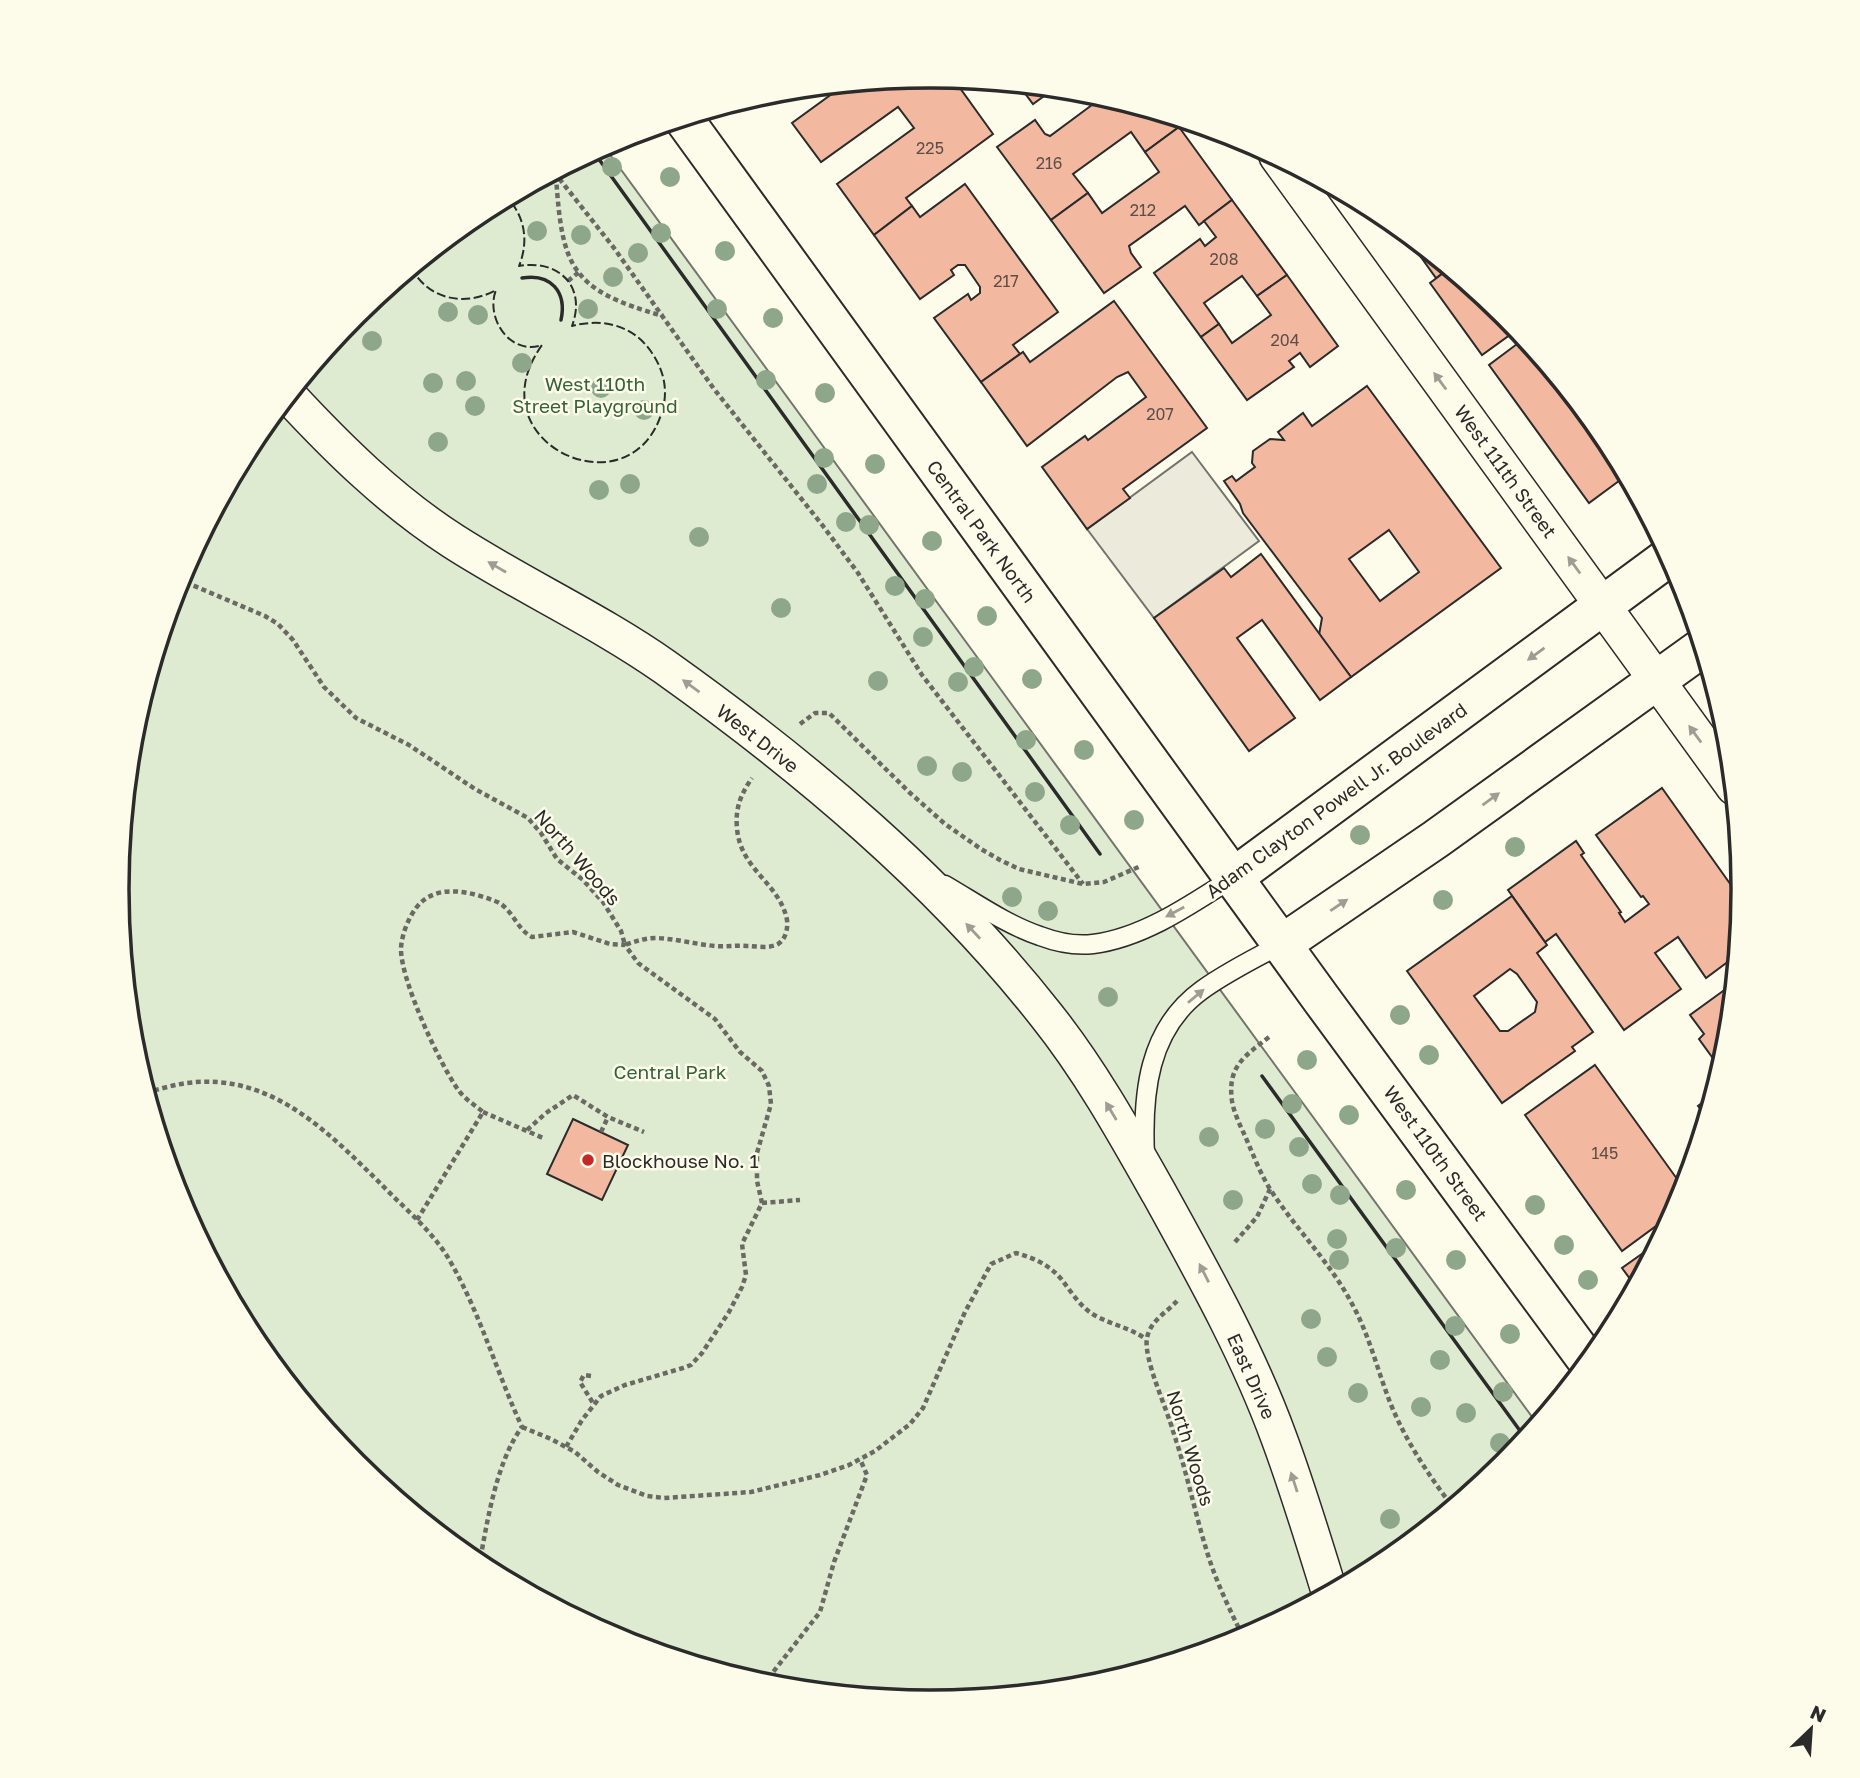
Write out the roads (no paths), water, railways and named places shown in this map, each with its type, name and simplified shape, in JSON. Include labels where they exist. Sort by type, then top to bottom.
[{"type":"main road","name":"Central Park North","points":[[688,125],[1282,944]]},
{"type":"main road","name":"Adam Clayton Powell Jr. Boulevard","points":[[1234,877],[1661,562]]},
{"type":"main road","points":[[1282,944],[1436,839],[1695,653]]},
{"type":"main road","name":"West 110th Street","points":[[1282,944],[1582,1354]]},
{"type":"street","name":"West 111th Street","points":[[1289,173],[1723,773]]},
{"type":"street","name":"West Drive","points":[[294,401],[360,468],[422,520],[479,557],[623,638],[666,668],[800,772],[901,860],[975,933],[1046,1015],[1083,1067],[1146,1170]]},
{"type":"street","name":"East Drive","points":[[1146,1170],[1199,1263],[1239,1344],[1279,1437],[1326,1585]]},
{"type":"lane","name":"Adam Clayton Powell Jr. Boulevard","points":[[901,860],[1022,928],[1056,941],[1082,944],[1108,941],[1150,925],[1205,896],[1234,877]]},
{"type":"lane","points":[[1146,1170],[1144,1099],[1148,1074],[1163,1035],[1173,1019],[1200,991],[1282,944]]},
{"type":"lane","points":[[1307,1524],[1340,1577]]},
{"type":"place","name":"Blockhouse No. 1","points":[[588,1160]]},
{"type":"park label","name":"West 110th Street Playground","points":[[595,394]]},
{"type":"park label","name":"Central Park","points":[[670,1071]]}]
